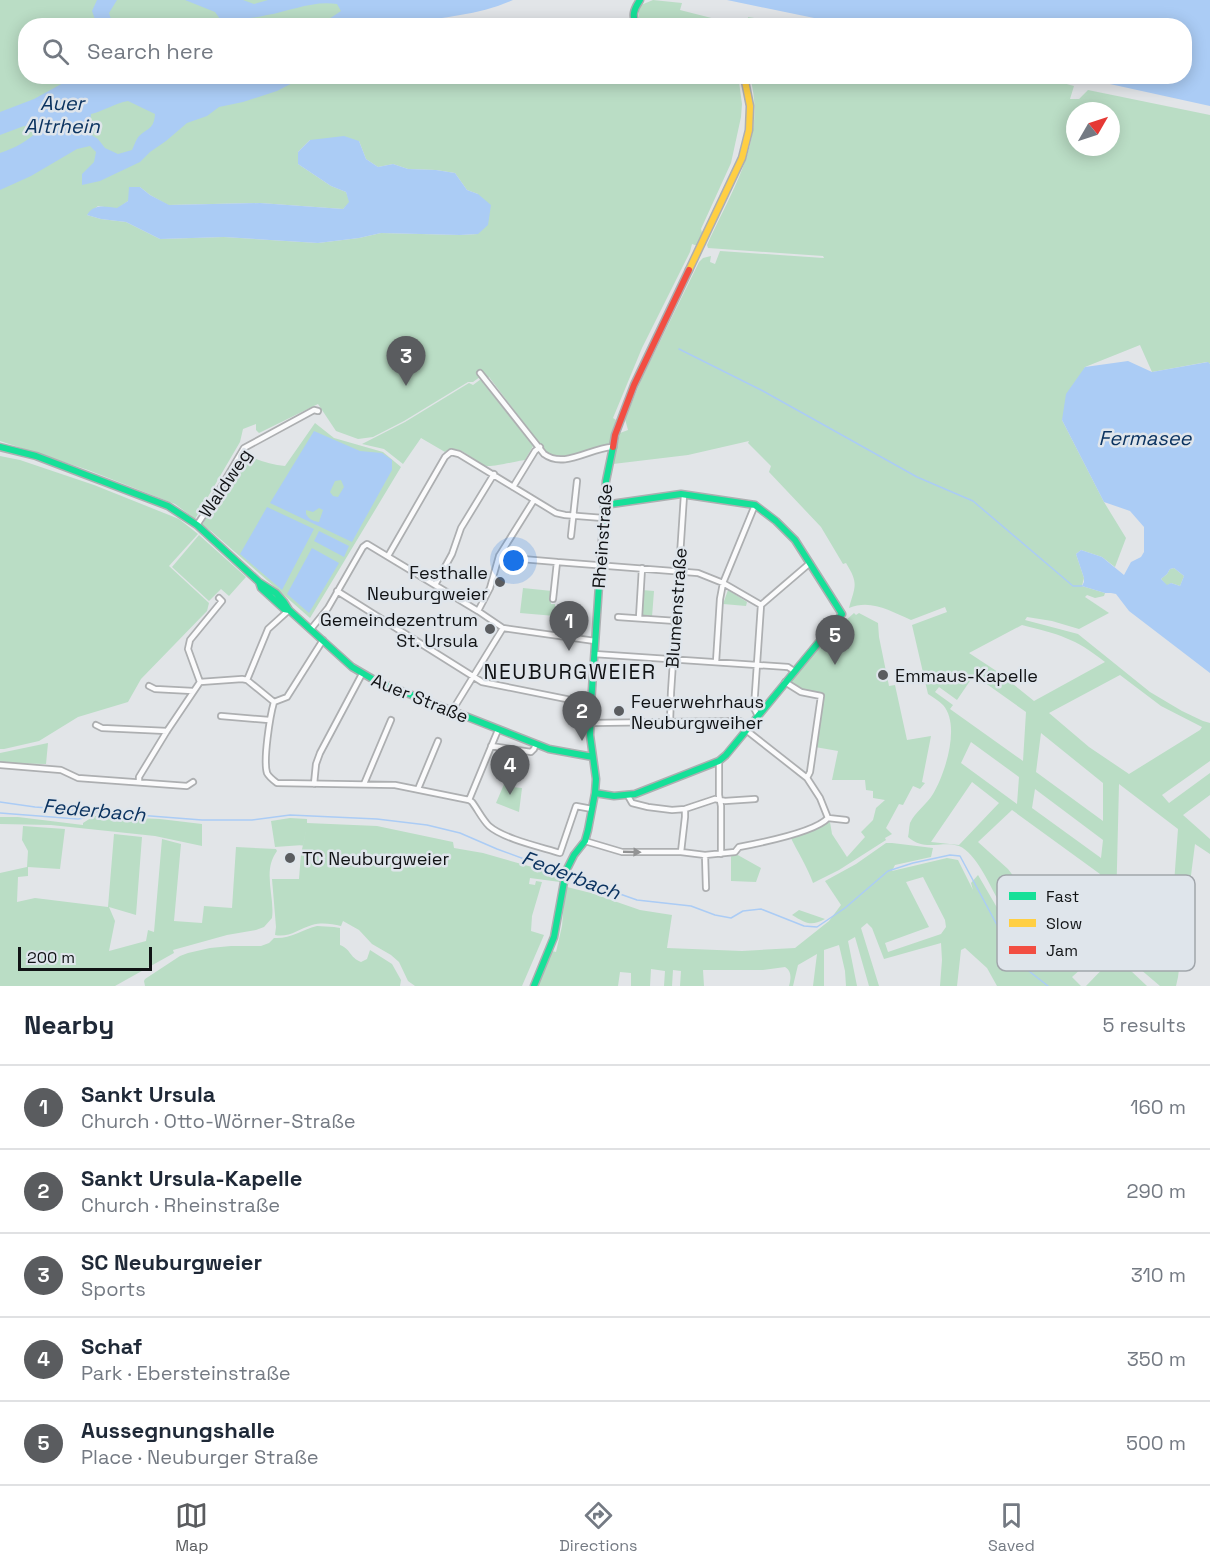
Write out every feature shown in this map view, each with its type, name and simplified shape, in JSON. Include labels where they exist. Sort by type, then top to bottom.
[{"type":"main road","points":[[634,18],[636,5],[640,0]]},
{"type":"main road","name":"Rheinstraße","points":[[534,986],[554,936],[566,874],[574,855],[585,842],[595,793],[596,779],[590,723],[604,505],[612,447],[634,385],[742,158],[749,130],[750,105],[746,84]]},
{"type":"main road","name":"Auer Straße","points":[[0,447],[36,456],[157,501],[176,511],[197,525],[259,582],[265,584],[284,601],[289,610],[362,674],[498,730],[561,752],[592,757]]},
{"type":"main road","points":[[595,793],[628,796],[718,761],[726,755],[842,615],[795,540],[755,505],[684,495],[604,505]]},
{"type":"street","points":[[480,372],[544,454],[551,459],[566,459],[612,447]]},
{"type":"street","name":"Waldweg","points":[[197,525],[244,448],[314,410],[318,411]]},
{"type":"street","points":[[513,487],[535,451],[540,447]]},
{"type":"street","points":[[388,556],[445,457],[454,452],[556,513],[603,518]]},
{"type":"street","points":[[435,585],[452,554],[461,528],[494,474]]},
{"type":"street","points":[[572,536],[577,481]]},
{"type":"street","name":"Blumenstraße","points":[[670,722],[684,495]]},
{"type":"street","points":[[478,611],[487,595],[499,556],[534,500]]},
{"type":"street","points":[[716,662],[723,583],[755,505]]},
{"type":"street","points":[[311,629],[328,608],[364,545],[369,544],[502,628],[595,641]]},
{"type":"street","points":[[499,556],[698,573],[723,583],[761,605]]},
{"type":"street","points":[[553,599],[556,562]]},
{"type":"street","points":[[758,716],[754,708],[761,605],[810,563]]},
{"type":"street","points":[[639,618],[642,568]]},
{"type":"street","points":[[337,591],[482,682],[591,704]]},
{"type":"street","points":[[200,682],[188,649],[190,640],[222,601],[219,598]]},
{"type":"street","points":[[247,680],[268,629],[289,610]]},
{"type":"street","points":[[618,616],[676,621]]},
{"type":"street","points":[[453,711],[502,628]]},
{"type":"street","points":[[274,702],[287,697],[323,640]]},
{"type":"street","points":[[594,654],[788,667],[794,671]]},
{"type":"street","points":[[314,784],[316,764],[320,753],[362,674]]},
{"type":"street","points":[[139,782],[139,777],[167,731],[200,682],[247,680],[274,702]]},
{"type":"street","points":[[785,682],[801,692],[821,696],[810,772],[807,778]]},
{"type":"street","points":[[149,686],[155,689],[193,691]]},
{"type":"street","points":[[274,702],[266,764],[270,778],[277,783],[395,785],[469,800],[489,825],[498,832],[560,853],[576,806],[592,809]]},
{"type":"street","points":[[220,716],[270,720]]},
{"type":"street","points":[[364,784],[391,720]]},
{"type":"street","points":[[590,723],[740,722],[807,778],[820,798],[828,819]]},
{"type":"street","points":[[96,725],[102,728],[167,731]]},
{"type":"street","points":[[469,800],[498,730]]},
{"type":"street","points":[[418,789],[438,741]]},
{"type":"street","name":"Auer Straße","points":[[491,746],[531,752],[537,744]]},
{"type":"street","points":[[718,761],[721,854]]},
{"type":"street","points":[[0,765],[61,770],[78,778],[187,786],[194,782]]},
{"type":"street","points":[[628,796],[632,803],[672,810],[715,799],[725,801],[755,799]]},
{"type":"street","points":[[681,852],[685,808]]},
{"type":"street","points":[[585,842],[622,852],[721,854],[735,852],[739,847],[818,826],[828,819],[846,820]]},
{"type":"street","points":[[705,855],[706,888]]},
{"type":"green space","points":[[0,0],[409,0],[384,18],[18,18],[18,84],[739,84],[741,117],[731,163],[701,229],[703,236],[698,246],[692,244],[642,348],[613,418],[616,420],[610,443],[575,455],[551,456],[489,377],[483,383],[533,446],[525,460],[487,466],[461,451],[451,449],[445,452],[421,438],[403,464],[384,449],[362,444],[405,422],[469,383],[473,385],[481,379],[480,377],[473,382],[468,382],[373,437],[358,439],[336,431],[318,404],[259,433],[256,430],[256,424],[243,429],[240,442],[195,519],[175,504],[88,470],[0,441]],"holes":[[[310,140],[359,141],[366,159],[378,167],[393,164],[408,169],[455,173],[467,190],[478,194],[478,234],[381,233],[318,243],[224,237],[160,239],[126,222],[87,215],[98,206],[117,209],[128,201],[140,187],[168,205],[260,203],[343,209],[350,202],[346,192],[331,186],[298,164],[298,152]]]},
{"type":"green space","points":[[653,0],[682,3],[680,10],[711,18],[639,18],[641,5]]},
{"type":"green space","points":[[751,84],[1067,84],[1074,86],[1070,99],[1079,99],[1088,90],[1210,115],[1210,364],[1207,362],[1152,372],[1140,345],[1085,367],[1062,420],[1104,502],[1126,538],[1115,567],[1102,557],[1081,550],[1076,554],[1084,578],[1082,586],[1105,593],[1104,596],[1095,598],[1087,595],[1085,597],[1109,613],[1079,629],[1052,621],[1027,617],[1025,620],[1078,634],[1150,692],[1182,711],[1210,723],[1210,761],[1162,795],[1169,803],[1210,773],[1210,795],[1183,815],[1210,839],[1210,854],[1195,844],[1191,875],[1175,875],[1178,829],[1119,784],[1117,875],[1100,875],[1012,810],[978,842],[1012,875],[997,875],[997,898],[976,862],[965,850],[953,845],[921,844],[908,837],[912,819],[938,785],[951,737],[948,714],[943,705],[928,694],[912,625],[947,612],[945,607],[911,620],[873,605],[849,608],[855,585],[846,563],[843,564],[821,527],[769,472],[771,466],[748,443],[749,441],[688,455],[613,464],[620,433],[628,430],[625,419],[642,378],[703,258],[711,256],[710,262],[715,264],[720,251],[824,258],[823,256],[708,248],[707,245],[744,164],[754,122]],"holes":[[[1022,625],[1066,638],[1105,662],[1034,701],[998,672],[969,653]],[[974,675],[1026,712],[1023,761],[950,709],[953,705],[935,692],[939,687],[957,700]],[[1120,675],[1161,706],[1202,727],[1129,774],[1089,747],[1049,713]],[[1041,733],[1103,783],[1103,821],[1036,772]],[[971,742],[1019,777],[1017,804],[961,763]],[[972,782],[999,803],[959,845],[931,842]],[[1035,789],[1103,840],[1101,858],[1032,808]]]},
{"type":"green space","points":[[315,423],[334,438],[383,452],[401,467],[310,618],[202,525],[244,454],[264,462],[285,466]]},
{"type":"green space","points":[[0,456],[20,460],[94,485],[179,519],[198,534],[169,566],[209,603],[207,611],[141,679],[128,702],[78,717],[39,741],[4,749],[0,749]]},
{"type":"green space","points":[[199,535],[246,577],[229,596],[221,589],[209,601],[172,567]]},
{"type":"green space","points":[[1174,568],[1184,576],[1180,586],[1171,583],[1167,586],[1161,579],[1170,569]]},
{"type":"green space","points":[[523,588],[552,591],[551,604],[555,604],[555,616],[520,613]]},
{"type":"green space","points":[[642,590],[654,591],[652,617],[644,617],[641,614]]},
{"type":"green space","points":[[728,590],[747,602],[746,606],[723,604]]},
{"type":"green space","points":[[854,613],[856,615],[859,613],[878,623],[889,686],[895,685],[907,740],[931,736],[922,782],[925,783],[920,789],[913,786],[903,805],[899,804],[886,828],[892,834],[885,838],[886,840],[839,870],[813,883],[790,836],[830,822],[832,834],[847,857],[865,837],[861,832],[873,820],[876,808],[885,800],[873,798],[873,791],[866,790],[865,780],[832,780],[838,751],[815,747],[824,693],[800,689],[787,682],[841,619],[844,622]]},
{"type":"green space","points":[[48,743],[46,764],[0,763],[0,753]]},
{"type":"green space","points":[[508,775],[513,778],[512,787],[522,788],[519,812],[496,803]]},
{"type":"green space","points":[[94,816],[160,819],[202,824],[202,846],[155,836],[51,825],[0,824],[0,817],[18,817],[83,825]]},
{"type":"green space","points":[[290,818],[307,819],[307,823],[377,826],[453,842],[454,848],[483,853],[560,874],[560,882],[530,878],[529,884],[535,885],[536,881],[542,882],[532,916],[531,931],[544,935],[522,986],[415,986],[408,981],[399,962],[372,944],[359,930],[343,921],[341,926],[316,924],[289,934],[275,935],[272,879],[299,879],[303,845],[275,847],[271,821]]},
{"type":"green space","points":[[23,826],[65,829],[60,869],[28,867],[28,876],[18,877],[17,902],[35,898],[108,907],[114,834],[142,837],[136,915],[109,907],[115,921],[109,951],[146,941],[148,930],[154,932],[162,839],[181,844],[174,921],[202,923],[204,906],[232,908],[236,847],[276,849],[270,867],[272,918],[264,927],[256,930],[227,935],[173,950],[174,953],[115,986],[0,986],[0,873],[27,867],[28,851],[22,840]]},
{"type":"green space","points":[[886,843],[933,848],[931,857],[895,865],[892,871],[947,858],[958,860],[973,890],[971,883],[978,875],[997,908],[997,971],[1079,971],[1072,977],[1081,986],[997,986],[987,968],[965,948],[961,950],[957,986],[940,986],[941,943],[884,959],[872,928],[867,923],[861,928],[879,986],[869,986],[855,937],[848,941],[857,986],[846,986],[839,945],[824,950],[824,986],[813,986],[817,954],[798,965],[793,986],[789,986],[790,973],[785,967],[763,970],[703,970],[704,986],[680,986],[681,971],[673,970],[672,986],[664,986],[665,971],[651,969],[650,986],[631,986],[631,973],[620,972],[618,986],[538,986],[552,951],[556,952],[562,926],[565,888],[567,887],[640,910],[672,915],[667,948],[742,951],[795,948],[829,921],[841,905],[825,881],[856,864]],"holes":[[[923,877],[945,920],[946,927],[941,934],[888,952],[885,943],[929,927],[906,882]]]},
{"type":"green space","points":[[732,854],[761,868],[756,882],[731,881]]},
{"type":"green space","points":[[799,910],[825,919],[815,923],[805,922],[792,915]]},
{"type":"green space","points":[[317,926],[340,928],[340,945],[361,962],[367,959],[370,950],[392,964],[401,980],[400,986],[145,986],[145,979],[188,953],[210,948],[261,946],[274,938],[291,936]]},
{"type":"green space","points":[[1100,971],[1131,971],[1147,986],[1086,986]]},
{"type":"green space","points":[[1142,971],[1179,971],[1176,986],[1160,986]]},
{"type":"water","points":[[97,0],[117,0],[109,13],[111,18],[94,18],[92,11]]},
{"type":"water","points":[[185,0],[243,0],[254,4],[268,0],[513,0],[475,12],[442,18],[330,18],[341,11],[337,4],[328,3],[247,18],[219,18],[215,12]]},
{"type":"water","points":[[727,0],[1210,0],[1210,106],[1110,84],[1192,84],[1192,18],[814,18]]},
{"type":"water","name":"Auer Altrhein","points":[[61,84],[290,84],[243,102],[219,107],[207,116],[187,123],[140,162],[100,181],[82,185],[82,174],[94,162],[96,152],[90,146],[77,149],[31,176],[0,190],[0,153],[21,144],[39,130],[35,126],[24,126],[0,135],[0,112],[34,99]],"holes":[[[128,101],[155,114],[153,124],[136,140],[132,150],[118,154],[105,148],[98,139],[85,131],[90,124],[91,114]]]},
{"type":"water","points":[[344,136],[359,141],[366,159],[378,167],[393,164],[408,169],[455,173],[467,190],[478,194],[491,205],[488,225],[478,234],[381,233],[318,243],[224,237],[160,239],[126,222],[87,215],[97,207],[117,208],[128,201],[129,187],[140,187],[169,205],[260,203],[343,209],[349,202],[346,192],[331,186],[298,164],[298,152],[310,140]]},
{"type":"water","name":"Fermasee","points":[[1128,361],[1152,372],[1208,362],[1210,364],[1210,673],[1129,611],[1116,594],[1082,586],[1084,578],[1076,554],[1081,550],[1102,557],[1124,575],[1131,562],[1141,557],[1144,552],[1144,527],[1130,511],[1104,502],[1062,420],[1066,394],[1085,367]],"holes":[[[1174,568],[1184,576],[1180,586],[1171,583],[1167,585],[1161,579],[1170,569]]]},
{"type":"water","points":[[314,431],[360,451],[382,453],[392,460],[392,470],[352,542],[270,503]],"holes":[[[341,480],[344,487],[338,497],[333,496],[330,492],[335,481]],[[319,508],[323,510],[319,522],[311,520],[306,510],[313,512]]]},
{"type":"water","points":[[267,507],[314,529],[282,590],[240,554]]},
{"type":"water","points":[[319,531],[349,546],[344,557],[314,541]]},
{"type":"water","points":[[312,548],[339,563],[309,613],[287,594]]},
{"type":"waterway","points":[[679,349],[763,391],[917,477],[973,501],[1073,586],[1082,586]]},
{"type":"waterway","name":"Federbach","points":[[0,802],[35,807],[202,820],[252,820],[290,815],[377,819],[427,825],[460,833],[562,873]]},
{"type":"waterway","points":[[0,813],[78,819],[93,812]]},
{"type":"waterway","name":"Federbach","points":[[566,875],[637,900],[691,906],[731,918],[743,911],[761,909],[804,926],[817,927],[845,908],[888,871],[950,855],[960,856],[997,925]]},
{"type":"waterway","name":"Federbach","points":[[1029,971],[1048,986]]},
{"type":"traffic: fast","points":[[635,18],[634,13],[640,0]]},
{"type":"traffic: fast","points":[[0,447],[36,456],[168,506],[197,525],[259,582],[276,593],[289,610]]},
{"type":"traffic: fast","points":[[534,986],[554,937],[566,871],[574,855],[585,841],[595,793],[596,779],[590,735],[591,704],[606,481],[613,447]]},
{"type":"traffic: fast","points":[[595,793],[614,796],[635,794],[719,761],[842,614],[795,540],[755,505],[681,494],[604,505]]},
{"type":"traffic: fast","points":[[259,582],[261,588],[352,667],[376,681],[549,749],[593,757]]},
{"type":"traffic: slow","points":[[689,270],[742,158],[749,130],[750,106],[746,84]]},
{"type":"traffic: jam","points":[[613,447],[615,435],[634,385],[689,270]]},
{"type":"place","name":"SC Neuburgweier","points":[[406,386]]},
{"type":"place","name":"Festhalle Neuburgweier","points":[[500,582]]},
{"type":"place","name":"Gemeindezentrum St. Ursula","points":[[490,629]]},
{"type":"place","name":"Sankt Ursula","points":[[569,651]]},
{"type":"place","name":"Aussegnungshalle","points":[[835,665]]},
{"type":"place","name":"Emmaus-Kapelle","points":[[883,675]]},
{"type":"place","name":"Feuerwehrhaus Neuburgweiher","points":[[619,711]]},
{"type":"place","name":"Sankt Ursula-Kapelle","points":[[582,741]]},
{"type":"place","name":"Schaf","points":[[510,795]]},
{"type":"place","name":"TC Neuburgweier","points":[[290,858]]},
{"type":"district","name":"NEUBURGWEIER","points":[[570,671]]}]
